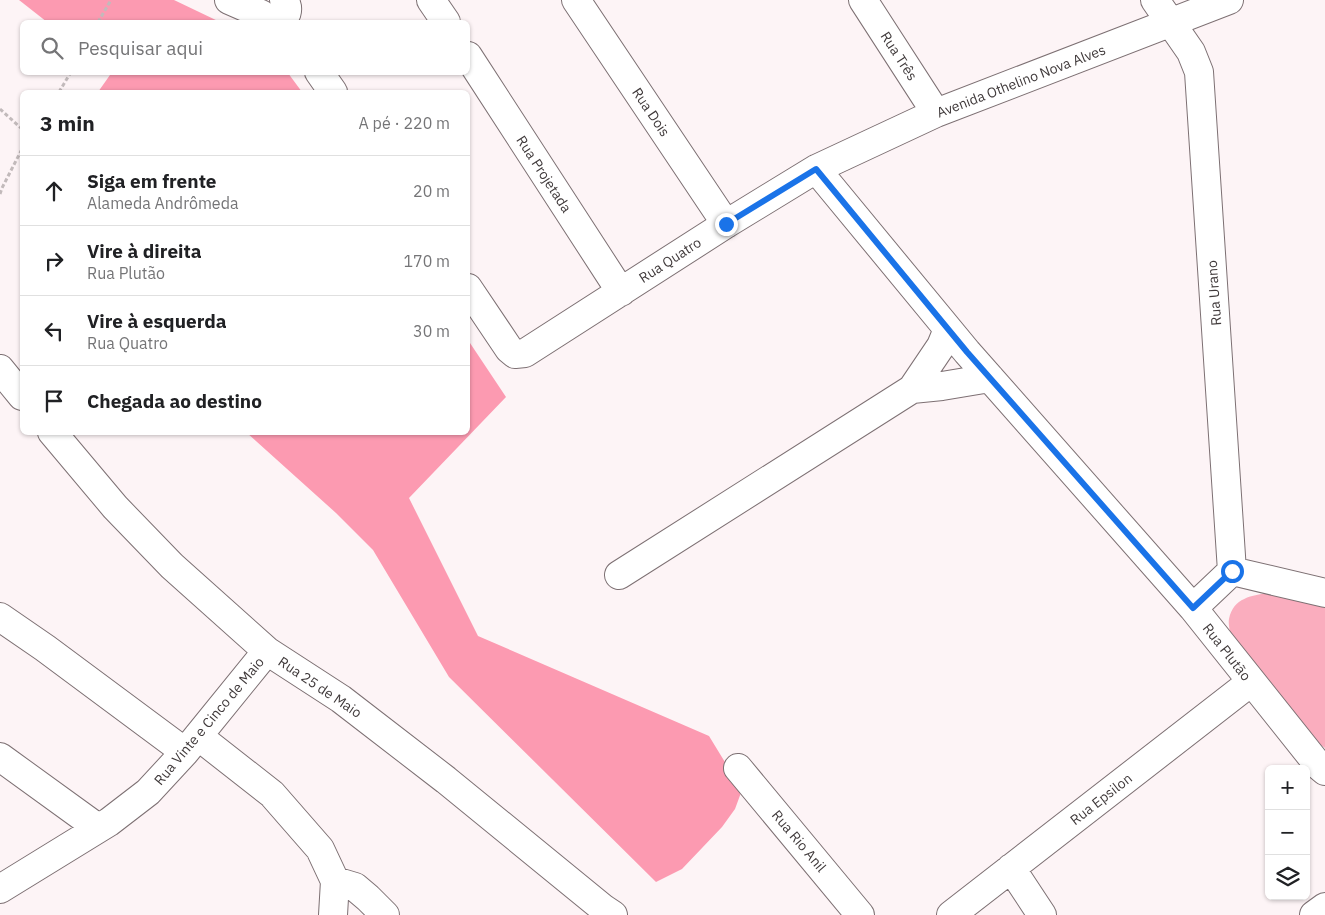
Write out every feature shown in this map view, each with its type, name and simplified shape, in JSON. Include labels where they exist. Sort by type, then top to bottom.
[{"type":"street","points":[[229,0],[275,11]]},
{"type":"street","points":[[431,0],[445,20]]},
{"type":"street","name":"Rua Dois","points":[[576,0],[726,224]]},
{"type":"street","name":"Rua Três","points":[[863,0],[936,113]]},
{"type":"street","name":"Rua Urano","points":[[1155,0],[1192,52],[1199,72],[1232,571]]},
{"type":"street","name":"Avenida Othelino Nova Alves","points":[[816,169],[936,113],[1229,0]]},
{"type":"street","name":"Rua Projetada","points":[[470,59],[621,292]]},
{"type":"street","points":[[321,75],[332,90]]},
{"type":"street","name":"Rua Quatro","points":[[470,291],[509,349],[515,354],[525,353],[726,224],[816,169]]},
{"type":"street","name":"Rua Plutão","points":[[816,169],[990,378],[1193,608],[1319,766],[1325,771]]},
{"type":"street","points":[[619,575],[912,389],[940,346],[948,329]]},
{"type":"street","points":[[0,369],[20,394]]},
{"type":"street","points":[[912,389],[990,378]]},
{"type":"street","name":"Rua 25 de Maio","points":[[54,435],[115,508],[172,566],[267,651],[341,699],[446,780],[604,909],[614,915]]},
{"type":"street","points":[[1193,608],[1232,571],[1325,593]]},
{"type":"street","points":[[0,617],[191,744],[272,794],[320,849],[335,881],[333,915]]},
{"type":"street","name":"Rua Vinte e Cinco de Maio","points":[[0,889],[98,828],[148,792],[191,744],[267,651]]},
{"type":"street","name":"Rua Epsilon","points":[[951,915],[1251,682]]},
{"type":"street","points":[[0,757],[98,828]]},
{"type":"street","name":"Rua Rio Anil","points":[[738,768],[860,915]]},
{"type":"street","points":[[1011,868],[1042,915]]},
{"type":"street","points":[[335,881],[355,887],[385,915]]},
{"type":"street","points":[[1314,915],[1325,907]]},
{"type":"path","points":[[99,20],[111,0]]},
{"type":"path","points":[[60,90],[69,75]]},
{"type":"path","points":[[0,109],[20,126]]},
{"type":"path","points":[[0,194],[20,152]]},
{"type":"shaded area","points":[[19,0],[174,0],[216,20],[44,20]]},
{"type":"shaded area","points":[[110,75],[289,75],[301,90],[99,90]]},
{"type":"shaded area","points":[[470,343],[506,397],[470,434]]},
{"type":"shaded area","points":[[249,435],[470,435],[409,498],[478,636],[709,736],[742,790],[735,809],[722,827],[682,869],[656,882],[449,677],[373,550],[336,513]]},
{"type":"shaded area","points":[[1270,593],[1325,606],[1325,748],[1230,635],[1229,619],[1235,606],[1244,599]]},
{"type":"route","points":[[726,224],[816,169],[967,352],[1193,608],[1232,571]]}]
